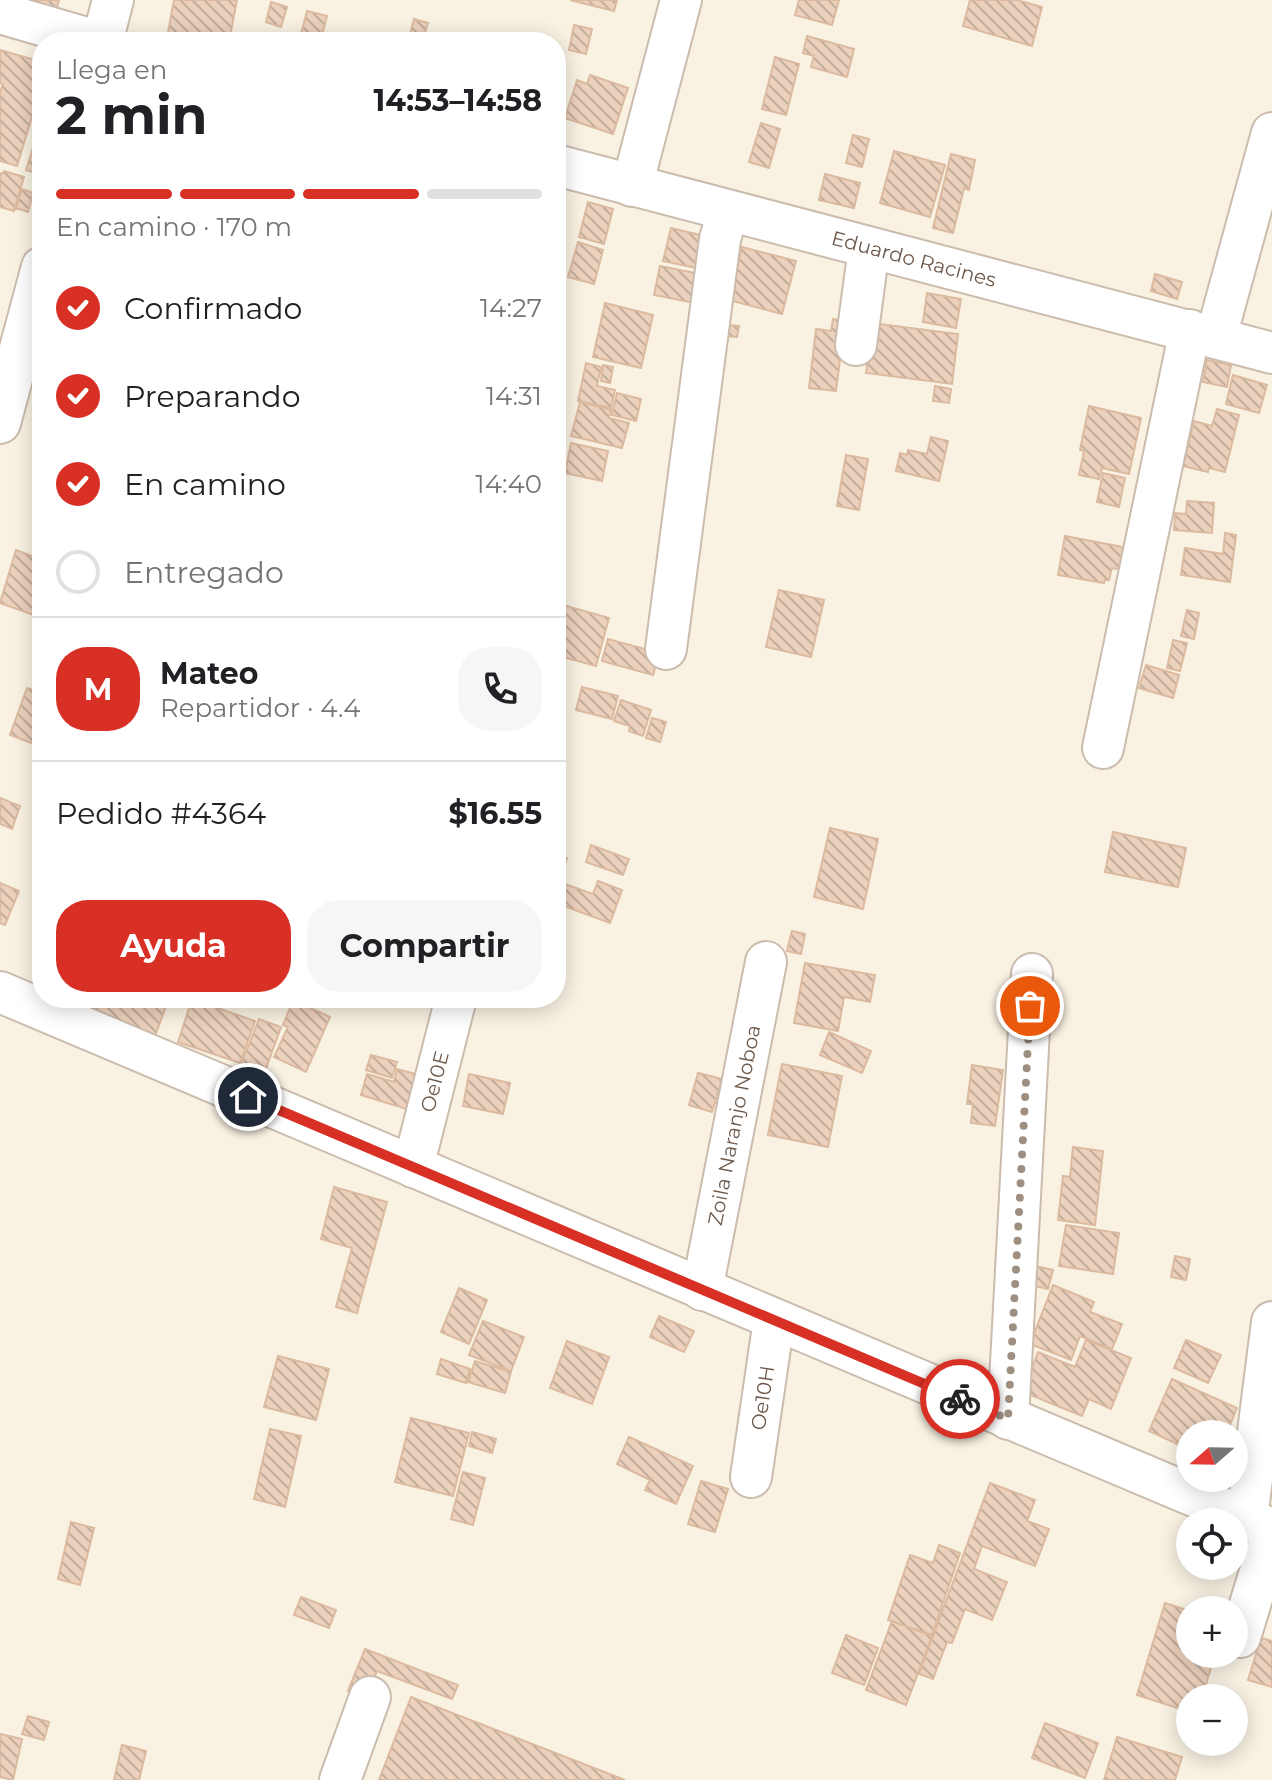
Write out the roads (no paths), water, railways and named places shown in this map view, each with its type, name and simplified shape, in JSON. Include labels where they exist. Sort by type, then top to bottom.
[{"type":"street","points":[[104,32],[113,0]]},
{"type":"street","points":[[632,186],[681,0]]},
{"type":"street","points":[[0,13],[66,32]]},
{"type":"street","points":[[1103,748],[1203,334],[1272,133]]},
{"type":"street","name":"Eduardo Racines","points":[[566,168],[1272,353]]},
{"type":"street","points":[[666,649],[720,239],[728,212]]},
{"type":"street","points":[[856,345],[869,248]]},
{"type":"street","points":[[0,423],[32,342]]},
{"type":"street","name":"Zoila Naranjo Noboa","points":[[702,1290],[766,962]]},
{"type":"street","points":[[1008,1419],[1032,974]]},
{"type":"street","points":[[0,992],[32,1006]]},
{"type":"street","points":[[38,1008],[1264,1527]]},
{"type":"street","name":"Oe10E","points":[[413,1167],[453,1008]]},
{"type":"street","name":"Oe10H","points":[[751,1477],[774,1320]]},
{"type":"street","points":[[1248,1600],[1264,1527],[1272,1322]]},
{"type":"street","points":[[340,1780],[370,1697]]}]
